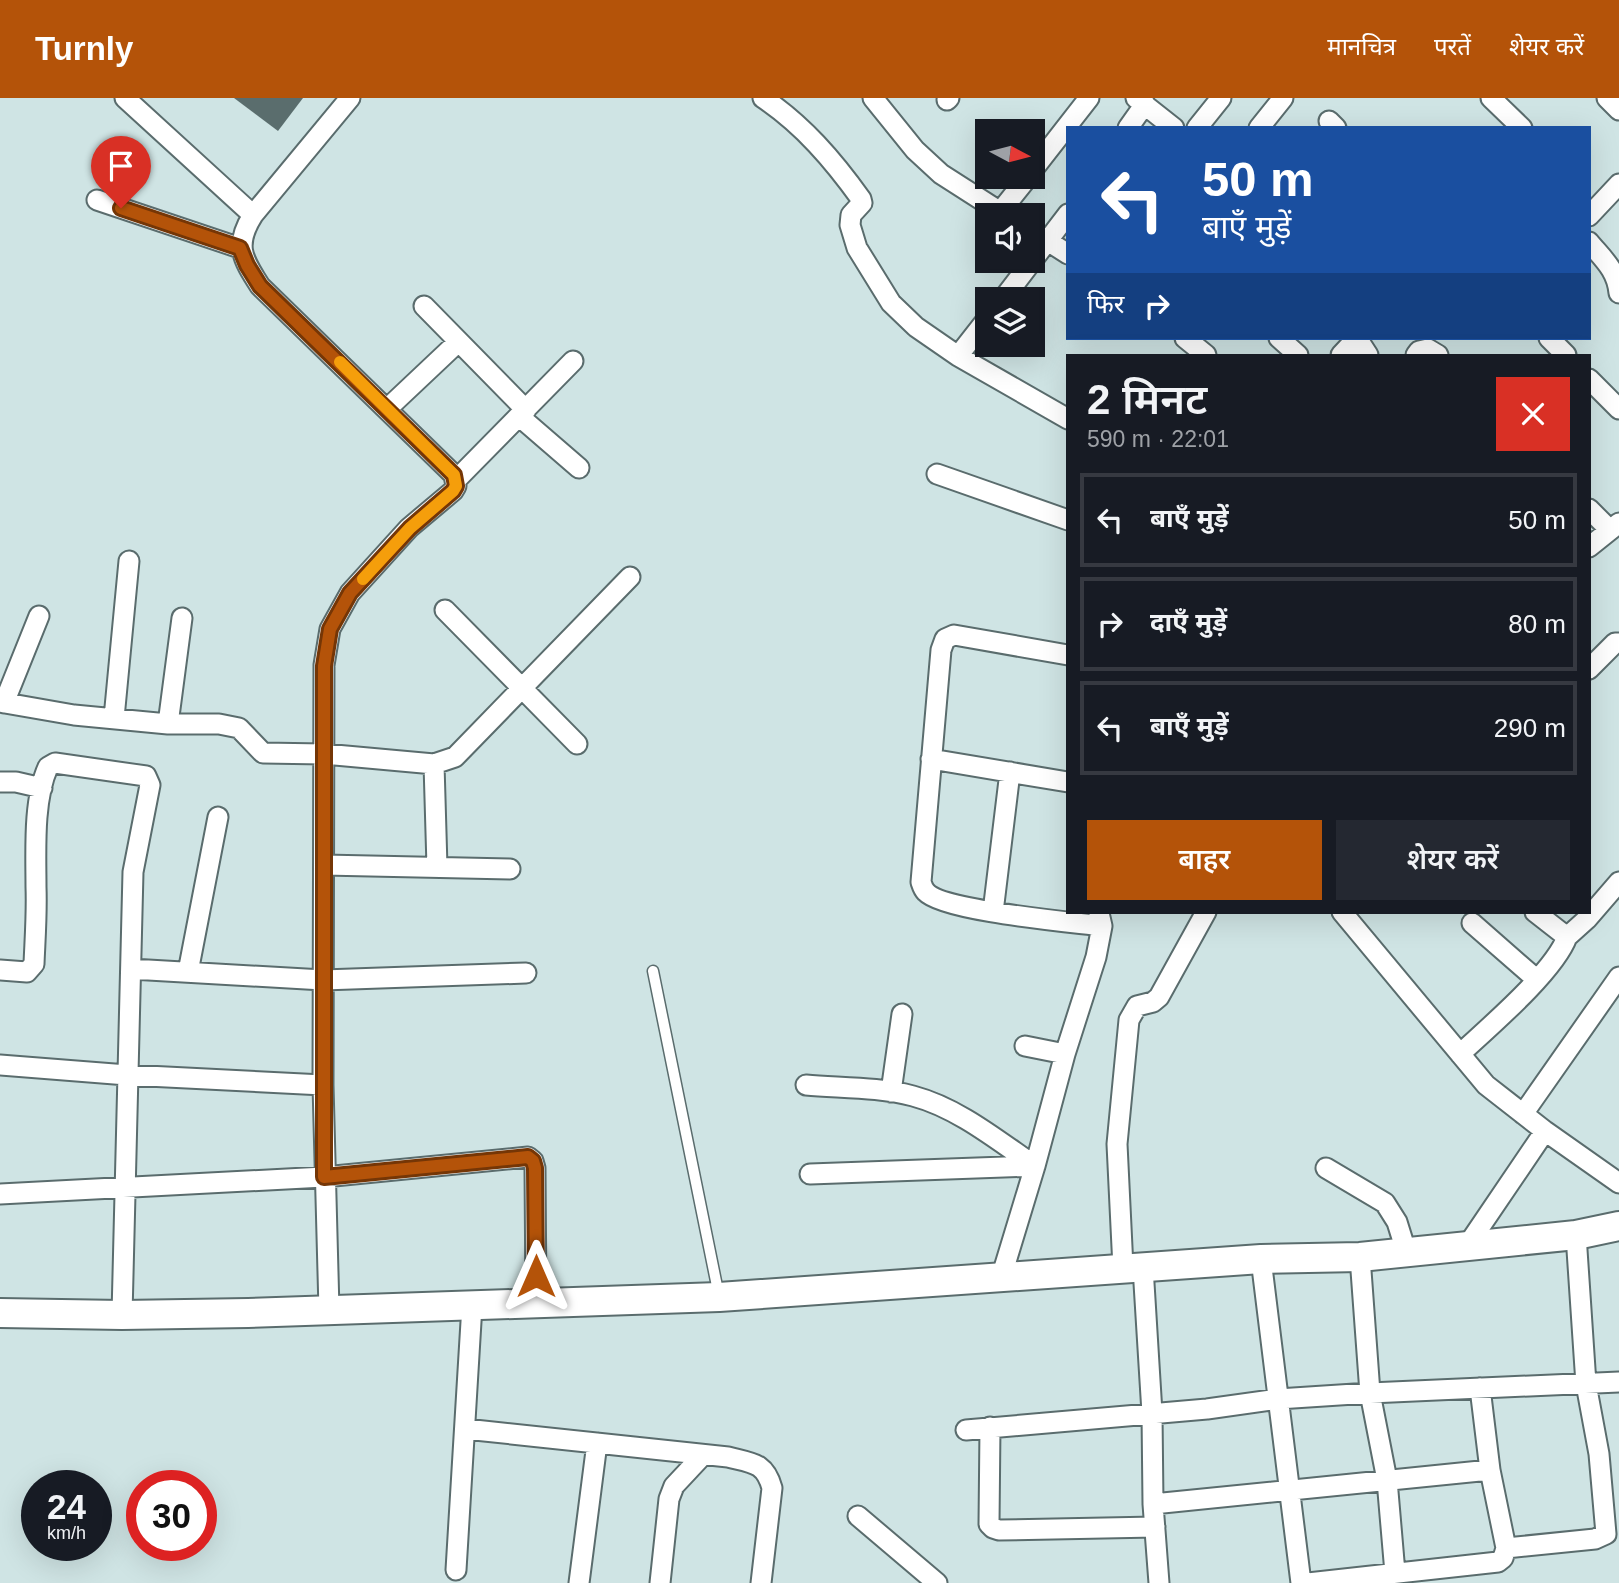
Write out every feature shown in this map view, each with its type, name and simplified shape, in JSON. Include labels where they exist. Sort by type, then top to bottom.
[{"type":"main road","points":[[0,1313],[122,1315],[719,1297],[1261,1259],[1360,1257],[1576,1236],[1619,1226]]},
{"type":"street","points":[[125,98],[253,215]]},
{"type":"street","points":[[350,98],[253,215],[244,229],[240,248],[260,286],[388,408],[456,480]]},
{"type":"street","points":[[763,98],[801,128],[825,152],[861,198],[862,203],[851,215],[850,225],[857,248],[891,303],[916,327],[958,356],[1066,418]]},
{"type":"street","points":[[873,98],[915,150],[941,174],[985,203]]},
{"type":"street","points":[[1067,126],[1089,98]]},
{"type":"street","points":[[1201,126],[1221,98]]},
{"type":"street","points":[[1261,126],[1283,98]]},
{"type":"street","points":[[1491,98],[1520,126]]},
{"type":"street","points":[[1607,98],[1619,110]]},
{"type":"street","points":[[1129,126],[1140,101],[1171,126]]},
{"type":"street","points":[[1045,154],[1066,127]]},
{"type":"street","points":[[1593,204],[1619,184]]},
{"type":"street","points":[[97,200],[240,248]]},
{"type":"street","points":[[1045,233],[1066,216]]},
{"type":"street","points":[[1045,239],[1066,253]]},
{"type":"street","points":[[1591,244],[1614,273],[1619,282],[1619,293]]},
{"type":"street","points":[[424,306],[523,413],[579,468]]},
{"type":"street","points":[[958,356],[975,334]]},
{"type":"street","points":[[1187,340],[1205,354]]},
{"type":"street","points":[[1281,340],[1297,354]]},
{"type":"street","points":[[1343,354],[1355,340]]},
{"type":"street","points":[[1551,340],[1565,354]]},
{"type":"street","points":[[388,408],[458,342]]},
{"type":"street","points":[[1417,354],[1427,349],[1436,354]]},
{"type":"street","points":[[329,1310],[324,1177],[323,980],[324,666],[330,629],[350,593],[410,528],[453,491],[456,480],[573,361]]},
{"type":"street","points":[[1591,381],[1619,409]]},
{"type":"street","points":[[937,474],[1066,519]]},
{"type":"street","points":[[1591,510],[1614,527],[1591,545]]},
{"type":"street","points":[[114,718],[129,561]]},
{"type":"street","points":[[38,616],[2,702],[74,715],[168,724],[219,724],[239,728],[263,753],[324,754],[434,764],[455,757],[630,577]]},
{"type":"street","points":[[445,610],[577,744]]},
{"type":"street","points":[[168,724],[182,618]]},
{"type":"street","points":[[1001,1278],[1065,1054],[1096,957],[1101,919],[993,912],[938,899],[926,892],[921,882],[941,650],[945,639],[954,635],[1066,655]]},
{"type":"street","points":[[1591,667],[1615,643],[1619,643]]},
{"type":"street","points":[[930,759],[1066,782]]},
{"type":"street","points":[[0,970],[27,972],[34,964],[34,857],[42,788],[48,767],[55,763],[140,773],[150,780],[133,872],[122,1315]]},
{"type":"street","points":[[434,764],[437,867]]},
{"type":"street","points":[[993,912],[1010,772]]},
{"type":"street","points":[[0,782],[16,782],[42,788]]},
{"type":"street","points":[[188,972],[218,817]]},
{"type":"street","points":[[324,865],[510,869]]},
{"type":"street","points":[[1460,1054],[1536,979],[1562,950],[1567,937],[1587,919],[1619,882]]},
{"type":"street","points":[[1158,1583],[1153,1504],[1152,1413],[1117,1144],[1129,1020],[1137,1006],[1153,1002],[1159,997],[1205,914]]},
{"type":"street","points":[[1344,914],[1486,1084],[1545,1131],[1619,1183]]},
{"type":"street","points":[[1538,914],[1567,937]]},
{"type":"street","points":[[1472,923],[1536,979]]},
{"type":"street","points":[[131,969],[323,980],[526,973]]},
{"type":"street","points":[[1523,1114],[1619,976]]},
{"type":"street","points":[[891,1092],[902,1014]]},
{"type":"street","points":[[1024,1046],[1065,1054]]},
{"type":"street","points":[[0,1065],[127,1075],[323,1085]]},
{"type":"street","points":[[806,1085],[891,1092],[915,1097],[965,1119],[1035,1166]]},
{"type":"street","points":[[1467,1246],[1545,1131]]},
{"type":"street","points":[[0,1194],[324,1177],[528,1157],[535,1168],[536,1304]]},
{"type":"street","points":[[810,1174],[1035,1166]]},
{"type":"street","points":[[1326,1168],[1385,1203],[1397,1222],[1406,1251]]},
{"type":"street","points":[[1506,1548],[1595,1539],[1606,1534],[1599,1454],[1586,1384],[1576,1236]]},
{"type":"street","points":[[1360,1257],[1370,1393],[1387,1480],[1395,1573]]},
{"type":"street","points":[[1261,1259],[1301,1583]]},
{"type":"street","points":[[456,1570],[472,1306]]},
{"type":"street","points":[[966,1430],[1206,1409],[1279,1399],[1619,1382]]},
{"type":"street","points":[[1308,1583],[1498,1562],[1503,1558],[1506,1548],[1490,1470],[1480,1388]]},
{"type":"street","points":[[990,1427],[989,1524],[992,1528],[1155,1527]]},
{"type":"street","points":[[465,1429],[728,1457],[756,1464],[768,1472],[772,1488],[765,1577]]},
{"type":"street","points":[[579,1583],[597,1443]]},
{"type":"street","points":[[1599,1454],[1619,1452]]},
{"type":"street","points":[[660,1583],[669,1500],[674,1486],[703,1455]]},
{"type":"street","points":[[1153,1504],[1490,1470]]},
{"type":"street","points":[[858,1517],[937,1583]]},
{"type":"lane","points":[[653,971],[719,1297]]},
{"type":"building","points":[[234,98],[303,98],[278,131]]},
{"type":"slow traffic","points":[[340,362],[456,480],[453,491],[410,528],[363,579]]},
{"type":"route","points":[[121,208],[240,248],[260,286],[388,408],[456,480],[453,491],[410,528],[350,593],[330,629],[324,666],[324,1177],[528,1157],[535,1168],[536,1276]]}]
